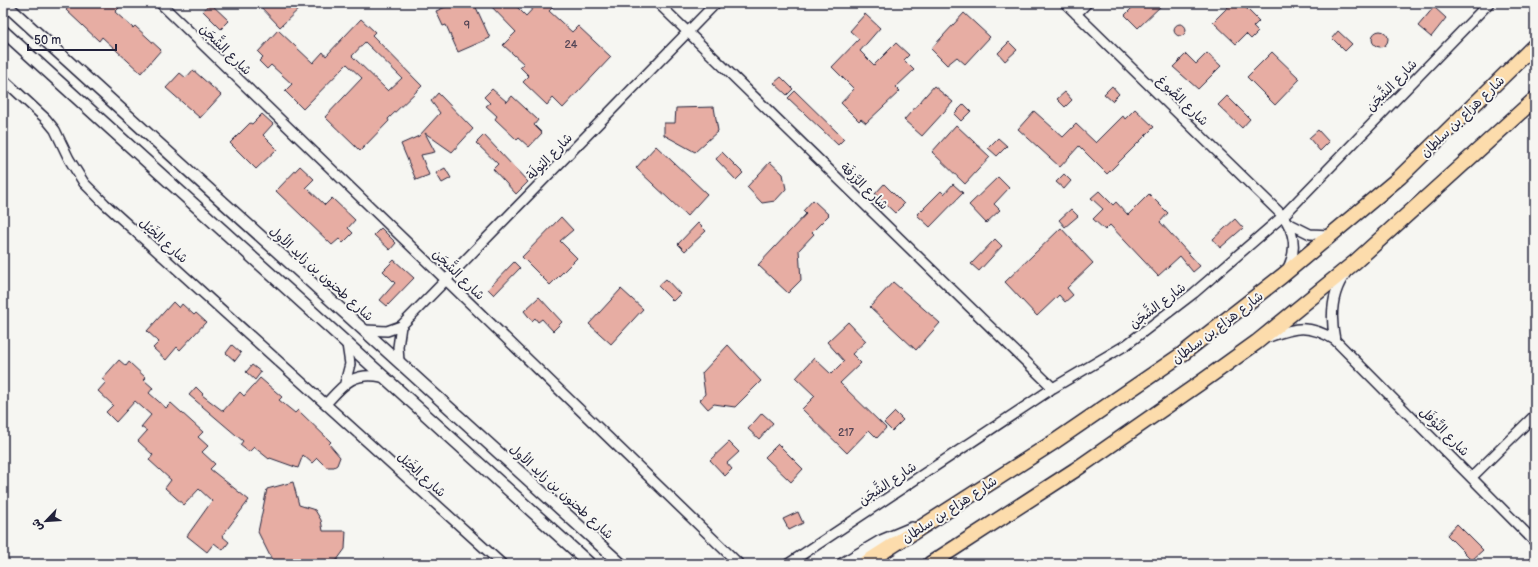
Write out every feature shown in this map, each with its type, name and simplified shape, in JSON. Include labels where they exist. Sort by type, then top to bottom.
[{"type":"main road","name":"شارع هزاع بن سلطان","points":[[864,564],[1054,442],[1181,355],[1334,234],[1400,177],[1535,45]]},
{"type":"main road","points":[[930,564],[1074,470],[1257,342],[1355,262],[1535,99]]},
{"type":"street","name":"شارع طحنون بن زايد الأول","points":[[4,3],[621,564]]},
{"type":"street","name":"شارع الشَّجَن","points":[[160,3],[739,564]]},
{"type":"street","name":"شارع الرَّزفَة","points":[[658,3],[1053,388]]},
{"type":"street","name":"شارع اليُولَة","points":[[401,326],[716,3]]},
{"type":"street","name":"شارع الصُّوغ","points":[[1065,3],[1285,219],[1310,234],[1326,236],[1334,234]]},
{"type":"street","points":[[1076,14],[1087,3]]},
{"type":"street","name":"شارع الشَّجَن","points":[[788,564],[1053,388],[1126,345],[1161,320],[1285,219],[1489,3]]},
{"type":"street","points":[[3,31],[382,377],[590,564]]},
{"type":"street","name":"شارع الخَيْل","points":[[3,79],[46,119],[55,130],[76,170],[95,194],[502,564]]},
{"type":"street","name":"شارع الصُّوغ","points":[[1282,276],[1288,269],[1294,250],[1293,236],[1285,219]]},
{"type":"street","points":[[1336,340],[1332,324],[1332,307],[1336,291],[1344,276],[1355,262]]},
{"type":"street","points":[[365,330],[387,330],[401,326],[398,347],[399,362]]},
{"type":"street","name":"شارع النَّوْفَل","points":[[1257,342],[1290,330],[1301,328],[1324,333],[1336,340],[1535,542]]},
{"type":"street","points":[[345,383],[350,364],[347,344]]},
{"type":"street","points":[[326,404],[345,383],[363,375],[382,377]]},
{"type":"street","points":[[1472,477],[1535,415]]},
{"type":"street","points":[[842,564],[881,541],[904,531],[928,524]]},
{"type":"building","points":[[73,3],[124,3],[115,12],[133,28],[135,26],[161,50],[141,73],[102,37],[99,41],[66,10]]},
{"type":"building","points":[[210,3],[229,21],[221,29],[203,11]]},
{"type":"building","points":[[257,3],[305,3],[280,27]]},
{"type":"building","points":[[455,3],[474,3],[490,38],[458,52],[446,25],[443,26],[436,11]]},
{"type":"building","points":[[488,3],[513,3],[526,16],[538,3],[557,3],[549,11],[572,32],[578,26],[611,57],[563,108],[553,98],[547,105],[523,82],[529,76],[520,67],[524,64],[503,45],[516,32]]},
{"type":"building","points":[[1137,3],[1164,3],[1138,28],[1125,15]]},
{"type":"building","points":[[1232,3],[1241,3],[1259,21],[1253,27],[1258,32],[1251,39],[1246,34],[1236,44],[1213,22]]},
{"type":"building","points":[[1434,7],[1446,18],[1431,37],[1418,26]]},
{"type":"building","points":[[964,13],[990,37],[965,64],[957,57],[947,65],[931,49]]},
{"type":"building","points":[[865,14],[880,28],[860,51],[874,65],[896,43],[909,55],[904,60],[914,70],[896,87],[900,91],[866,123],[861,119],[859,121],[841,103],[854,89],[832,67],[859,39],[850,31]]},
{"type":"building","points":[[361,19],[375,32],[372,35],[422,86],[388,119],[389,121],[360,151],[325,117],[362,78],[347,64],[303,109],[285,91],[292,84],[271,65],[267,69],[259,61],[263,57],[258,52],[278,30],[313,63],[323,52],[326,56]],"holes":[[[365,42],[402,78],[388,91],[352,56]]]},
{"type":"building","points":[[1180,24],[1184,26],[1186,30],[1184,34],[1180,36],[1176,34],[1174,30],[1176,26]]},
{"type":"building","points":[[1338,31],[1352,44],[1345,51],[1332,38]]},
{"type":"building","points":[[1380,31],[1386,33],[1388,39],[1386,45],[1380,47],[1374,45],[1372,39],[1374,33]]},
{"type":"building","points":[[1009,42],[1017,50],[1005,61],[998,53]]},
{"type":"building","points":[[1272,52],[1300,79],[1275,105],[1247,77]]},
{"type":"building","points":[[1207,53],[1221,66],[1198,89],[1173,67],[1186,54],[1196,64]]},
{"type":"building","points":[[193,70],[221,95],[200,118],[166,88],[180,73],[186,78]]},
{"type":"building","points":[[781,77],[793,89],[787,95],[774,83]]},
{"type":"building","points":[[934,86],[953,102],[922,136],[904,120]]},
{"type":"building","points":[[1112,86],[1119,94],[1112,101],[1104,94]]},
{"type":"building","points":[[492,89],[507,102],[512,96],[538,120],[534,125],[542,133],[529,147],[519,138],[517,140],[495,119],[497,116],[486,106],[490,103],[484,97]]},
{"type":"building","points":[[795,91],[844,139],[838,145],[788,98]]},
{"type":"building","points":[[1065,92],[1072,100],[1065,107],[1057,99]]},
{"type":"building","points":[[438,93],[473,129],[452,152],[425,133],[435,152],[421,155],[429,175],[416,180],[401,144],[419,136],[440,113],[431,101]]},
{"type":"building","points":[[1227,96],[1250,119],[1242,128],[1218,105]]},
{"type":"building","points":[[964,104],[971,111],[961,121],[954,114]]},
{"type":"building","points":[[714,107],[718,131],[695,152],[664,135],[664,123],[675,123],[676,108]]},
{"type":"building","points":[[1135,109],[1154,127],[1107,174],[1079,146],[1060,167],[1018,129],[1034,111],[1063,137],[1076,124],[1096,143],[1123,116],[1125,119]]},
{"type":"building","points":[[262,114],[273,124],[263,135],[277,149],[256,169],[230,143],[250,123],[252,124]]},
{"type":"building","points":[[956,125],[990,157],[965,184],[932,152]]},
{"type":"building","points":[[1318,130],[1329,142],[1320,151],[1309,138]]},
{"type":"building","points":[[484,135],[528,182],[516,194],[493,169],[498,164],[476,143]]},
{"type":"building","points":[[998,138],[1007,146],[997,156],[988,148]]},
{"type":"building","points":[[656,146],[707,194],[687,216],[636,168]]},
{"type":"building","points":[[722,152],[743,173],[736,180],[716,159]]},
{"type":"building","points":[[770,162],[783,174],[786,189],[775,201],[762,203],[747,187]]},
{"type":"building","points":[[300,166],[314,179],[306,187],[325,205],[332,198],[355,220],[348,228],[353,233],[343,243],[339,239],[332,245],[276,191]]},
{"type":"building","points":[[445,168],[451,178],[442,183],[436,173]]},
{"type":"building","points":[[1064,174],[1071,181],[1064,189],[1056,182]]},
{"type":"building","points":[[998,177],[1009,188],[994,204],[1000,210],[986,223],[969,205]]},
{"type":"building","points":[[884,184],[904,204],[895,213],[875,194]]},
{"type":"building","points":[[953,184],[963,193],[930,227],[917,215],[941,191],[944,194]]},
{"type":"building","points":[[1099,191],[1113,205],[1116,202],[1128,215],[1149,194],[1168,213],[1160,222],[1200,266],[1193,272],[1180,256],[1158,276],[1110,225],[1105,230],[1093,219],[1103,209],[1091,198]]},
{"type":"building","points":[[813,200],[829,215],[812,232],[814,234],[799,250],[801,280],[788,293],[758,265],[806,214],[803,211]]},
{"type":"building","points":[[1071,209],[1078,216],[1065,227],[1059,220]]},
{"type":"building","points":[[561,217],[573,230],[560,241],[577,258],[550,285],[522,257]]},
{"type":"building","points":[[1235,219],[1243,228],[1220,248],[1213,239]]},
{"type":"building","points":[[698,223],[706,231],[685,251],[678,244]]},
{"type":"building","points":[[381,228],[396,243],[390,250],[374,235]]},
{"type":"building","points":[[1061,228],[1093,263],[1067,288],[1073,295],[1065,302],[1059,295],[1037,316],[1005,282]]},
{"type":"building","points":[[995,239],[1002,246],[979,271],[971,264]]},
{"type":"building","points":[[394,260],[414,278],[387,306],[380,300],[395,283],[383,271]]},
{"type":"building","points":[[514,262],[520,268],[494,295],[488,289]]},
{"type":"building","points":[[666,279],[680,294],[673,301],[658,286]]},
{"type":"building","points":[[893,282],[940,323],[916,350],[870,307]]},
{"type":"building","points":[[621,289],[643,309],[611,344],[589,324]]},
{"type":"building","points":[[539,297],[562,322],[553,331],[542,319],[538,322],[535,318],[532,321],[524,311]]},
{"type":"building","points":[[173,302],[179,308],[182,304],[194,315],[196,313],[206,322],[180,350],[177,347],[166,360],[153,348],[159,342],[147,331]]},
{"type":"building","points":[[848,322],[866,341],[852,354],[861,363],[840,383],[886,428],[877,438],[869,430],[847,453],[802,409],[815,396],[796,378],[814,358],[831,374],[844,361],[827,342]]},
{"type":"building","points":[[232,345],[241,353],[235,361],[226,353]]},
{"type":"building","points":[[728,345],[761,381],[735,407],[714,404],[708,409],[700,400],[705,394],[702,373]]},
{"type":"building","points":[[119,360],[126,366],[129,362],[146,378],[144,380],[153,388],[149,393],[166,408],[171,403],[203,432],[198,437],[208,446],[202,452],[215,464],[210,469],[249,500],[222,536],[229,542],[223,550],[214,543],[207,552],[187,536],[212,501],[199,489],[184,505],[165,488],[171,480],[149,460],[153,455],[138,441],[147,431],[141,427],[151,415],[135,401],[116,422],[106,412],[113,405],[98,391],[106,382],[102,379]]},
{"type":"building","points":[[252,365],[261,372],[255,380],[246,372]]},
{"type":"building","points":[[260,378],[282,397],[279,400],[295,413],[298,410],[331,442],[329,444],[340,457],[337,465],[334,467],[326,467],[317,458],[312,463],[303,455],[298,468],[270,458],[269,459],[254,447],[249,452],[240,445],[243,441],[189,395],[196,387],[203,394],[202,395],[223,411],[240,392],[244,396]]},
{"type":"building","points":[[895,412],[903,420],[892,431],[884,423]]},
{"type":"building","points":[[762,413],[773,423],[759,439],[748,429]]},
{"type":"building","points":[[729,442],[739,452],[727,463],[732,469],[725,476],[710,460]]},
{"type":"building","points":[[778,444],[803,469],[791,482],[765,457]]},
{"type":"building","points":[[293,482],[299,505],[315,510],[321,520],[323,531],[346,531],[345,549],[337,560],[326,564],[274,564],[258,532],[267,489]]},
{"type":"building","points":[[798,512],[803,523],[789,530],[783,519]]},
{"type":"building","points":[[1457,524],[1483,550],[1472,560],[1447,535]]}]
